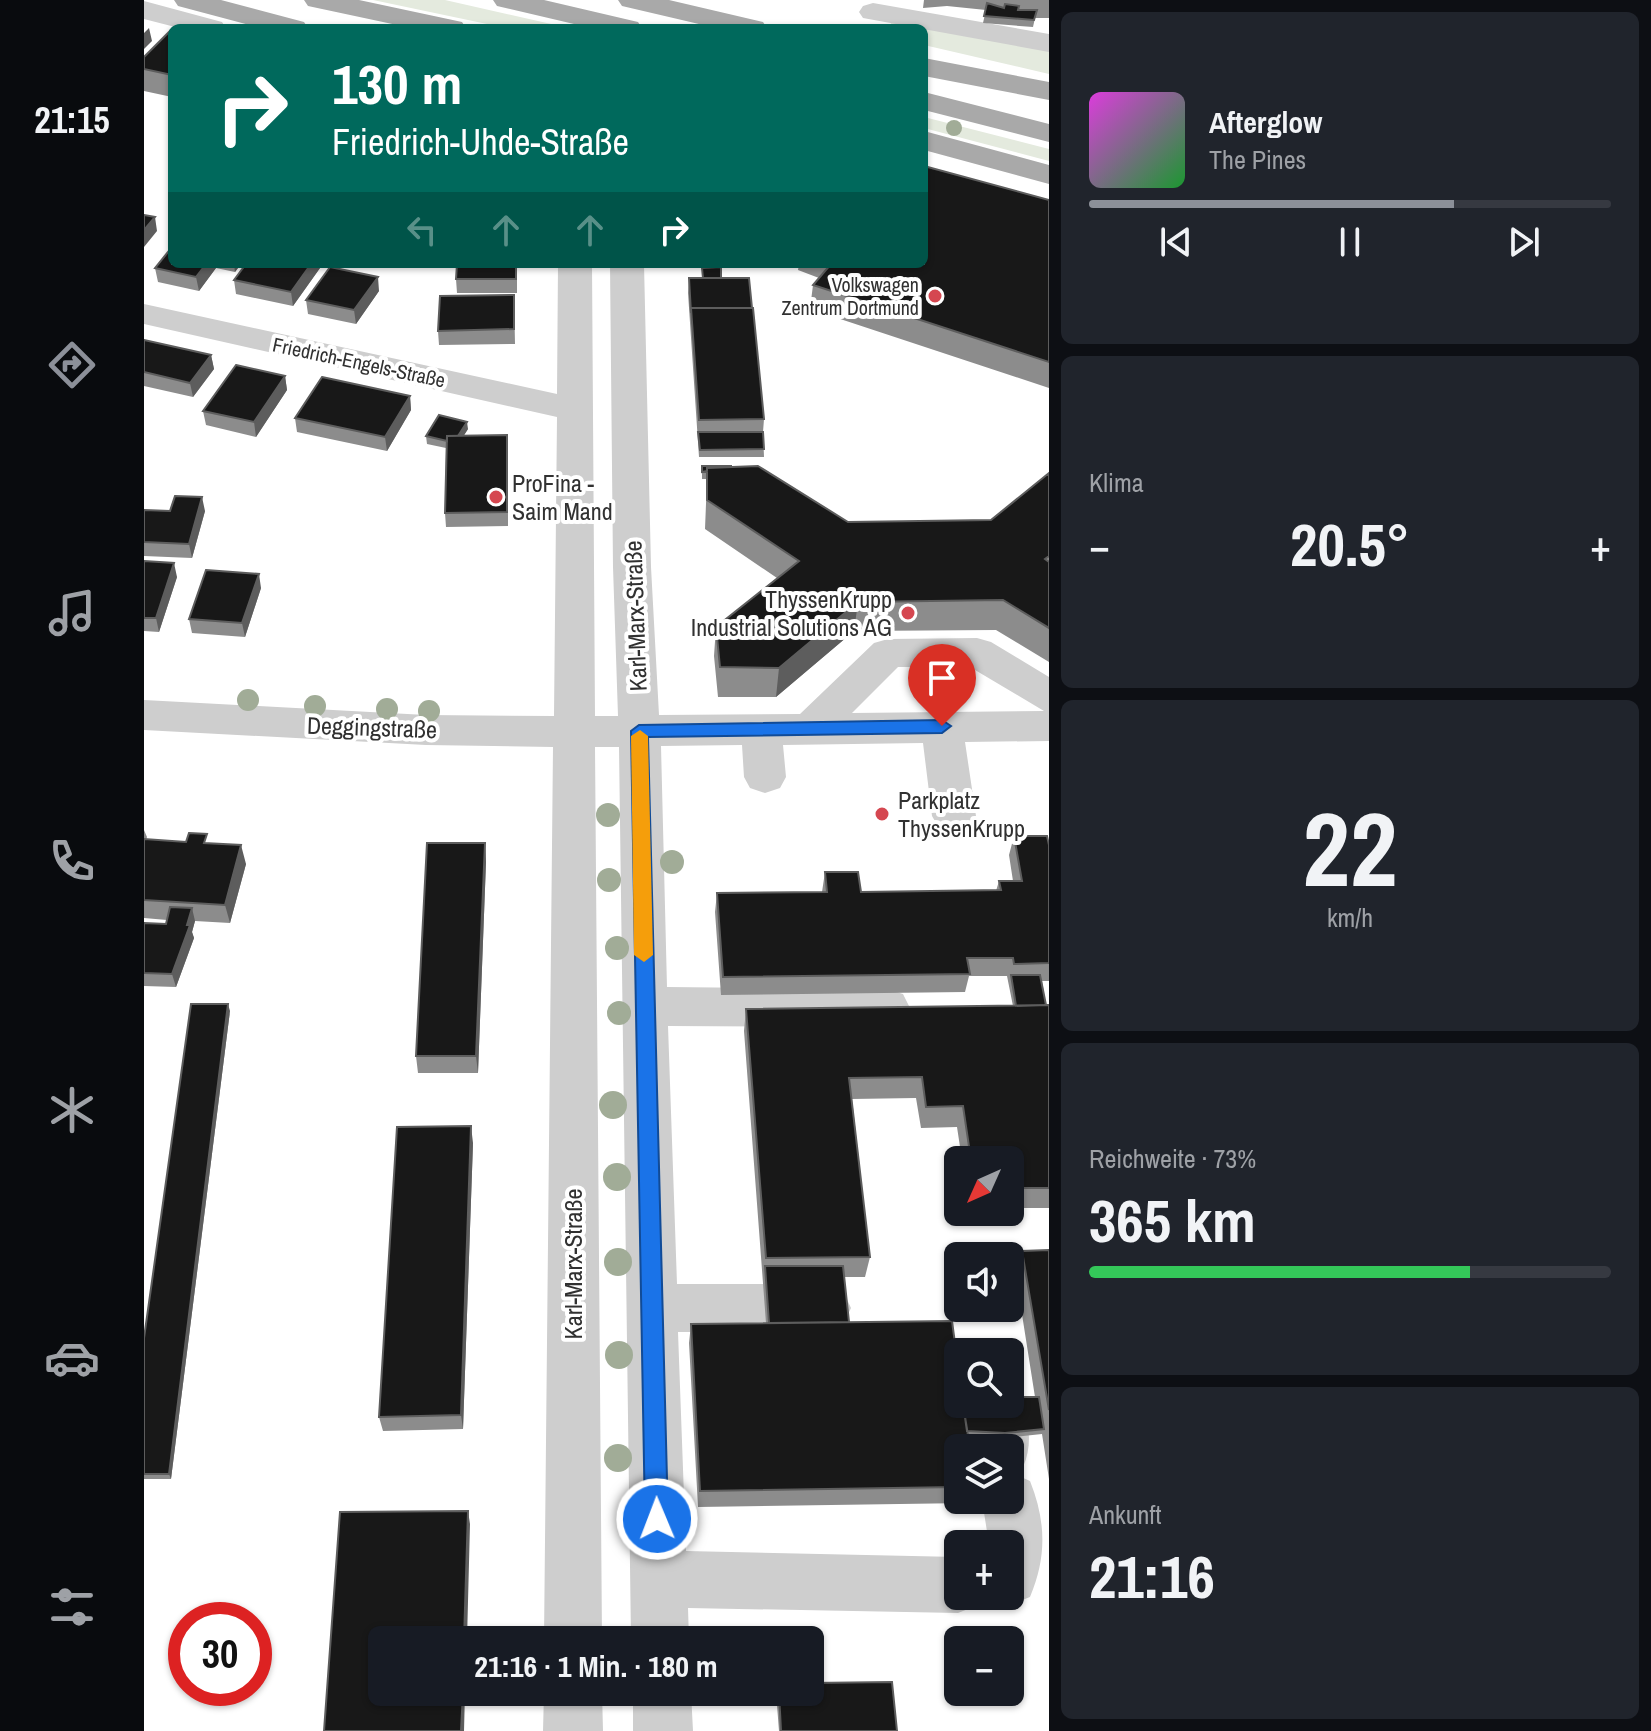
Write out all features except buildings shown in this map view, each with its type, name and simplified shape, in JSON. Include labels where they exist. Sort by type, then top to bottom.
[{"type":"main road","points":[[188,0],[279,24]]},
{"type":"main road","points":[[318,0],[433,24]]},
{"type":"main road","points":[[507,0],[611,24]]},
{"type":"main road","points":[[636,0],[736,24]]},
{"type":"main road","points":[[928,68],[1049,91]]},
{"type":"main road","points":[[928,102],[1049,133]]},
{"type":"main road","points":[[928,141],[1049,175]]},
{"type":"main road","points":[[928,172],[1049,206]]},
{"type":"street","points":[[144,10],[197,24]]},
{"type":"street","points":[[873,13],[1049,43]]},
{"type":"street","name":"Karl-Marx-Straße","points":[[573,1626],[604,732],[574,409],[575,268]]},
{"type":"street","name":"Karl-Marx-Straße","points":[[627,268],[632,567],[604,732],[644,833],[644,1006],[660,1626]]},
{"type":"street","name":"Friedrich-Engels-Straße","points":[[144,314],[574,409]]},
{"type":"street","points":[[811,728],[888,653],[977,652],[1049,697]]},
{"type":"street","name":"Deggingstraße","points":[[144,715],[426,730],[604,732],[1049,726]]},
{"type":"street","points":[[942,726],[954,816]]},
{"type":"street","points":[[761,728],[765,777]]},
{"type":"street","points":[[644,1006],[923,1008]]},
{"type":"street","points":[[652,1308],[844,1308]]},
{"type":"street","points":[[658,1579],[944,1585]]},
{"type":"street","points":[[573,1706],[573,1731]]},
{"type":"street","points":[[662,1706],[663,1731]]},
{"type":"shaded area","points":[[373,0],[445,0],[551,24],[487,24]]},
{"type":"shaded area","points":[[928,28],[1049,50],[1049,74],[928,46]]},
{"type":"shaded area","points":[[928,118],[1049,149],[1049,161],[928,129]]},
{"type":"slow traffic","points":[[640,736],[644,955]]},
{"type":"place","name":"Volkswagen Zentrum Dortmund","points":[[935,296]]},
{"type":"place","name":"ProFina - Saim Mand","points":[[496,497]]},
{"type":"place","name":"ThyssenKrupp Industrial Solutions AG","points":[[908,613]]},
{"type":"place","name":"Parkplatz ThyssenKrupp","points":[[882,814]]},
{"type":"route","points":[[657,1519],[644,1006],[644,833],[639,731],[942,726]]}]
